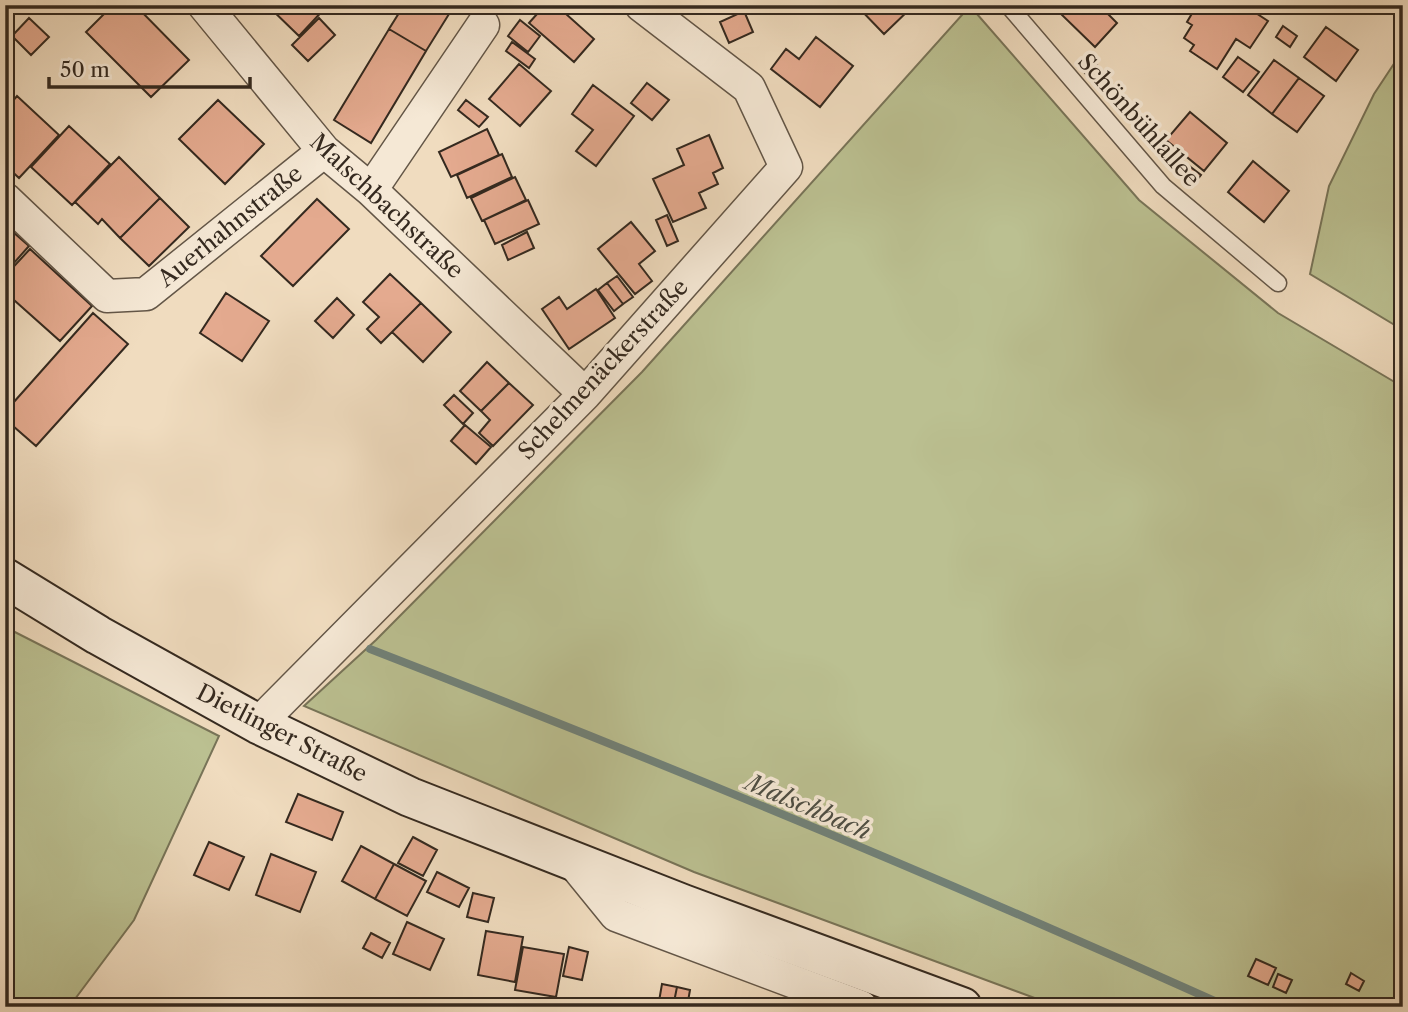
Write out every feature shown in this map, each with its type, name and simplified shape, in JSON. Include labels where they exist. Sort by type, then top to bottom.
[{"type":"main road","name":"Dietlinger Straße","points":[[5,579],[98,635],[258,724],[410,797],[572,861],[962,1007]]},
{"type":"street","name":"Malschbachstraße","points":[[204,5],[324,151],[371,190],[585,394]]},
{"type":"street","name":"Schelmenäckerstraße","points":[[258,724],[585,394],[786,167],[749,88],[641,5]]},
{"type":"street","points":[[371,190],[483,25]]},
{"type":"street","name":"Auerhahnstraße","points":[[5,199],[107,296],[146,294],[324,151]]},
{"type":"street","name":"Dietlinger Straße","points":[[572,861],[616,915],[861,1007]]},
{"type":"lane","name":"Schönbühlallee","points":[[1008,5],[1163,186],[1278,283]]},
{"type":"green space","points":[[970,6],[1139,200],[1278,313],[1403,387],[1403,1007],[1059,1007],[694,872],[304,706],[376,640],[642,372]]},
{"type":"green space","points":[[1403,50],[1403,330],[1310,274],[1329,186],[1374,94]]},
{"type":"green space","points":[[5,627],[219,736],[134,920],[69,1007],[5,1007]]},
{"type":"building","points":[[113,5],[135,5],[189,60],[151,97],[86,32]]},
{"type":"building","points":[[267,5],[328,5],[299,36]]},
{"type":"building","points":[[404,5],[454,6],[426,51],[389,29]]},
{"type":"building","points":[[545,5],[556,5],[594,39],[574,62],[529,23]]},
{"type":"building","points":[[856,5],[912,5],[913,6],[884,34]]},
{"type":"building","points":[[1071,5],[1099,5],[1117,23],[1095,47],[1062,15]]},
{"type":"building","points":[[1197,5],[1208,10],[1212,5],[1233,5],[1242,11],[1245,6],[1268,21],[1250,48],[1236,39],[1217,69],[1190,51],[1194,45],[1184,38],[1192,25],[1187,22]]},
{"type":"building","points":[[744,11],[753,32],[729,43],[720,22]]},
{"type":"building","points":[[29,18],[49,37],[31,55],[12,36]]},
{"type":"building","points":[[319,18],[335,35],[308,61],[292,45]]},
{"type":"building","points":[[520,20],[540,36],[528,52],[508,36]]},
{"type":"building","points":[[1283,26],[1297,36],[1290,47],[1276,37]]},
{"type":"building","points":[[1326,27],[1358,50],[1336,81],[1304,57]]},
{"type":"building","points":[[389,29],[426,51],[371,143],[334,120]]},
{"type":"building","points":[[816,37],[853,66],[820,107],[771,69],[786,49],[799,59]]},
{"type":"building","points":[[512,42],[535,59],[529,68],[506,51]]},
{"type":"building","points":[[1087,55],[1104,72],[1094,82],[1077,65]]},
{"type":"building","points":[[1238,57],[1259,72],[1243,92],[1223,77]]},
{"type":"building","points":[[1274,60],[1299,78],[1272,114],[1248,95]]},
{"type":"building","points":[[519,64],[551,91],[520,126],[489,99]]},
{"type":"building","points":[[1299,78],[1324,96],[1297,132],[1272,114]]},
{"type":"building","points":[[647,83],[669,100],[652,120],[631,103]]},
{"type":"building","points":[[593,85],[634,116],[596,166],[576,151],[593,130],[572,114]]},
{"type":"building","points":[[17,96],[59,135],[19,178],[5,165],[5,110]]},
{"type":"building","points":[[218,100],[264,144],[225,184],[179,139]]},
{"type":"building","points":[[466,100],[488,117],[479,127],[458,110]]},
{"type":"building","points":[[1190,112],[1227,143],[1204,171],[1166,140]]},
{"type":"building","points":[[69,126],[110,164],[72,205],[31,167]]},
{"type":"building","points":[[487,129],[499,155],[451,177],[439,152]]},
{"type":"building","points":[[709,135],[723,168],[713,173],[718,184],[699,193],[706,208],[673,222],[653,179],[684,165],[677,149]]},
{"type":"building","points":[[502,154],[512,177],[467,198],[457,175]]},
{"type":"building","points":[[119,157],[160,198],[120,238],[102,219],[98,224],[75,202]]},
{"type":"building","points":[[1253,161],[1289,191],[1264,222],[1228,192]]},
{"type":"building","points":[[1184,162],[1201,175],[1193,185],[1176,172]]},
{"type":"building","points":[[515,177],[526,200],[482,221],[471,198]]},
{"type":"building","points":[[160,198],[189,227],[149,266],[120,238]]},
{"type":"building","points":[[317,199],[349,229],[293,286],[261,256]]},
{"type":"building","points":[[528,200],[539,224],[495,244],[484,220]]},
{"type":"building","points":[[667,215],[678,241],[667,246],[656,220]]},
{"type":"building","points":[[631,222],[655,251],[639,264],[652,281],[635,294],[598,249]]},
{"type":"building","points":[[5,225],[29,246],[5,273]]},
{"type":"building","points":[[527,232],[534,248],[508,260],[502,245]]},
{"type":"building","points":[[30,249],[92,306],[60,341],[5,292],[5,276]]},
{"type":"building","points":[[390,274],[421,303],[381,343],[367,329],[379,317],[363,302]]},
{"type":"building","points":[[617,276],[633,297],[623,304],[607,283]]},
{"type":"building","points":[[607,283],[623,304],[614,311],[598,290]]},
{"type":"building","points":[[596,289],[615,318],[569,349],[542,309],[559,297],[567,309]]},
{"type":"building","points":[[226,293],[269,321],[242,361],[200,333]]},
{"type":"building","points":[[337,298],[354,315],[333,338],[315,321]]},
{"type":"building","points":[[421,303],[451,332],[423,362],[392,332]]},
{"type":"building","points":[[93,313],[128,344],[36,446],[5,419],[5,412]]},
{"type":"building","points":[[487,362],[509,383],[481,411],[460,391]]},
{"type":"building","points":[[509,383],[533,405],[493,446],[479,433],[490,420],[481,411]]},
{"type":"building","points":[[454,395],[473,413],[463,424],[444,405]]},
{"type":"building","points":[[465,425],[491,447],[476,464],[451,441]]},
{"type":"building","points":[[298,794],[343,812],[332,840],[286,822]]},
{"type":"building","points":[[413,837],[437,850],[423,876],[398,863]]},
{"type":"building","points":[[209,842],[244,857],[229,890],[194,875]]},
{"type":"building","points":[[361,846],[394,864],[375,899],[342,881]]},
{"type":"building","points":[[271,854],[316,872],[300,912],[256,895]]},
{"type":"building","points":[[394,864],[426,881],[407,916],[375,899]]},
{"type":"building","points":[[437,872],[469,888],[459,907],[427,892]]},
{"type":"building","points":[[473,893],[494,898],[488,922],[467,917]]},
{"type":"building","points":[[407,922],[444,939],[430,970],[393,954]]},
{"type":"building","points":[[486,931],[523,937],[515,982],[478,975]]},
{"type":"building","points":[[371,933],[390,943],[382,958],[363,948]]},
{"type":"building","points":[[523,947],[564,954],[556,997],[515,990]]},
{"type":"building","points":[[569,947],[588,952],[582,980],[563,976]]},
{"type":"building","points":[[1256,959],[1276,968],[1268,985],[1248,976]]},
{"type":"building","points":[[1351,973],[1364,981],[1359,991],[1346,984]]},
{"type":"building","points":[[1278,974],[1292,980],[1286,993],[1273,987]]},
{"type":"building","points":[[662,984],[677,987],[673,1007],[658,1007]]},
{"type":"building","points":[[677,987],[690,990],[687,1007],[673,1007]]},
{"type":"waterway","name":"Malschbach","points":[[370,649],[802,822],[1228,1007]]}]
